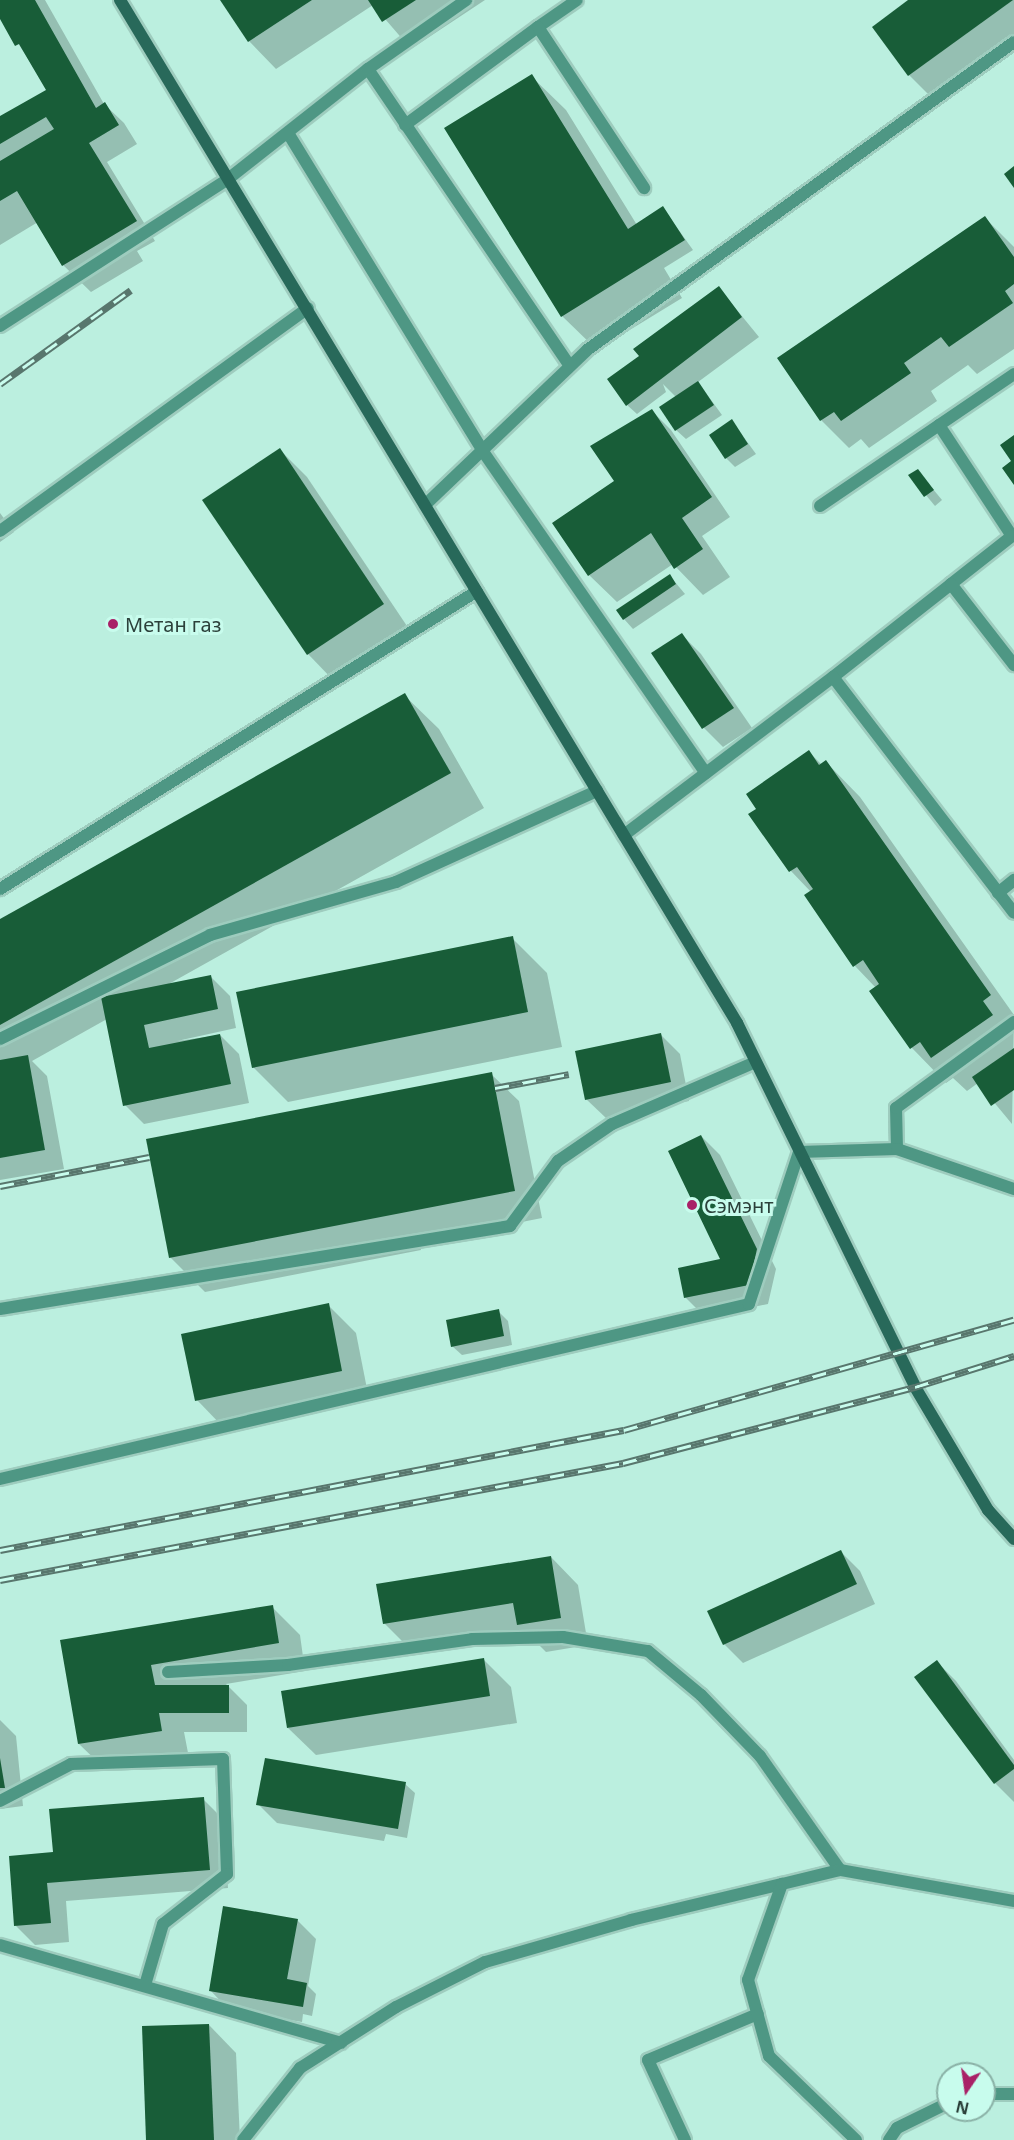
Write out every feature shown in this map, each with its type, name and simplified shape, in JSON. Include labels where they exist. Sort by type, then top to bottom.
[{"type":"main road","points":[[120,0],[308,308],[737,1023],[915,1387],[988,1510],[1014,1539]]},
{"type":"street","points":[[0,326],[228,179],[368,69],[466,0]]},
{"type":"street","points":[[405,125],[577,0]]},
{"type":"street","points":[[538,27],[644,188]]},
{"type":"street","points":[[425,505],[570,366],[1014,42]]},
{"type":"street","points":[[368,69],[570,366]]},
{"type":"street","points":[[288,132],[482,450],[706,773]]},
{"type":"street","points":[[0,531],[308,308]]},
{"type":"street","points":[[820,506],[1014,374]]},
{"type":"street","points":[[624,835],[833,677],[1012,536],[939,425]]},
{"type":"street","points":[[951,584],[1014,665]]},
{"type":"street","points":[[0,889],[477,591]]},
{"type":"street","points":[[833,677],[1014,913]]},
{"type":"street","points":[[0,1039],[210,935],[396,882],[597,791]]},
{"type":"street","points":[[998,893],[1014,880]]},
{"type":"street","points":[[897,1149],[896,1108],[1014,1022]]},
{"type":"street","points":[[0,1309],[510,1226],[558,1161],[612,1124],[756,1062]]},
{"type":"street","points":[[0,1479],[749,1304],[799,1152],[897,1149],[1014,1189]]},
{"type":"street","points":[[168,1672],[288,1665],[472,1639],[563,1637],[648,1651],[701,1695],[760,1756],[840,1870]]},
{"type":"street","points":[[0,1802],[71,1764],[223,1759],[227,1874],[162,1924],[145,1985]]},
{"type":"street","points":[[243,2140],[300,2068],[396,2007],[484,1962],[631,1920],[840,1870],[1014,1901]]},
{"type":"street","points":[[782,1884],[748,1980],[769,2056],[856,2140]]},
{"type":"street","points":[[0,1946],[145,1985],[340,2043]]},
{"type":"street","points":[[685,2140],[648,2060],[758,2014]]},
{"type":"street","points":[[996,2094],[1014,2094]]},
{"type":"street","points":[[889,2140],[897,2128],[936,2109]]},
{"type":"building","points":[[0,0],[35,0],[96,108],[105,102],[119,125],[89,143],[137,221],[62,266],[17,191],[0,201],[0,161],[54,129],[46,117],[0,144],[0,116],[46,90],[19,44],[15,46],[0,19]]},
{"type":"building","points":[[220,0],[312,0],[248,42]]},
{"type":"building","points":[[368,0],[416,0],[382,22]]},
{"type":"building","points":[[908,0],[1013,0],[908,76],[872,27]]},
{"type":"building","points":[[532,74],[628,229],[663,206],[685,240],[561,317],[444,128]]},
{"type":"building","points":[[1014,166],[1014,188],[1004,174]]},
{"type":"building","points":[[985,216],[1014,257],[1014,284],[1005,291],[1013,303],[949,347],[941,337],[904,363],[911,373],[841,421],[834,412],[820,421],[777,358]]},
{"type":"building","points":[[719,286],[742,317],[626,406],[607,379],[639,356],[633,349]]},
{"type":"building","points":[[698,381],[714,405],[675,431],[659,407]]},
{"type":"building","points":[[652,409],[712,497],[682,518],[703,549],[674,569],[651,533],[588,576],[552,523],[614,481],[590,446]]},
{"type":"building","points":[[732,419],[748,444],[725,459],[709,435]]},
{"type":"building","points":[[1014,435],[1014,485],[1002,468],[1011,461],[1000,445]]},
{"type":"building","points":[[280,448],[384,604],[307,655],[202,500]]},
{"type":"building","points":[[918,469],[934,490],[924,497],[908,475]]},
{"type":"building","points":[[670,574],[676,584],[623,620],[616,610]]},
{"type":"building","points":[[682,633],[734,708],[702,729],[651,653]]},
{"type":"building","points":[[405,693],[451,773],[0,1025],[0,919]]},
{"type":"building","points":[[809,750],[819,765],[826,760],[991,995],[983,1001],[993,1015],[931,1058],[920,1042],[910,1049],[869,991],[879,984],[863,960],[853,967],[804,895],[813,889],[797,867],[789,872],[748,814],[756,809],[746,794]]},
{"type":"building","points":[[513,936],[528,1012],[252,1068],[236,992]]},
{"type":"building","points":[[211,975],[218,1009],[144,1025],[149,1048],[220,1034],[231,1084],[123,1106],[101,997]]},
{"type":"building","points":[[661,1033],[671,1082],[585,1100],[575,1051]]},
{"type":"building","points":[[1014,1048],[1014,1090],[991,1106],[972,1077]]},
{"type":"building","points":[[28,1055],[45,1150],[0,1158],[0,1060]]},
{"type":"building","points":[[492,1072],[515,1191],[169,1258],[146,1139]]},
{"type":"building","points":[[701,1135],[757,1249],[749,1285],[684,1298],[678,1268],[720,1259],[668,1151]]},
{"type":"building","points":[[329,1303],[342,1371],[195,1401],[181,1334]]},
{"type":"building","points":[[499,1309],[504,1336],[451,1347],[446,1320]]},
{"type":"building","points":[[841,1550],[857,1584],[723,1645],[707,1611]]},
{"type":"building","points":[[551,1556],[561,1618],[517,1625],[513,1603],[383,1624],[376,1584]]},
{"type":"building","points":[[273,1605],[279,1643],[151,1665],[155,1685],[229,1685],[229,1713],[159,1713],[162,1731],[78,1744],[60,1640]]},
{"type":"building","points":[[484,1658],[490,1696],[287,1728],[281,1691]]},
{"type":"building","points":[[937,1660],[1014,1765],[1014,1769],[994,1784],[914,1677]]},
{"type":"building","points":[[0,1758],[5,1788],[0,1788]]},
{"type":"building","points":[[265,1758],[406,1782],[398,1829],[256,1805]]},
{"type":"building","points":[[204,1797],[210,1870],[47,1883],[51,1923],[14,1926],[9,1856],[53,1852],[49,1809]]},
{"type":"building","points":[[223,1906],[298,1919],[287,1979],[307,1983],[303,2007],[209,1991]]},
{"type":"building","points":[[209,2024],[214,2140],[146,2140],[142,2026]]},
{"type":"railway","points":[[0,384],[131,290]]},
{"type":"railway","points":[[495,1088],[569,1074]]},
{"type":"railway","points":[[0,1186],[149,1157]]},
{"type":"railway","points":[[0,1550],[624,1430],[1014,1320]]},
{"type":"railway","points":[[0,1580],[623,1463],[915,1387],[1014,1356]]},
{"type":"place","name":"Метан газ","points":[[113,624]]},
{"type":"place","name":"Сэмэнт","points":[[692,1205]]}]
